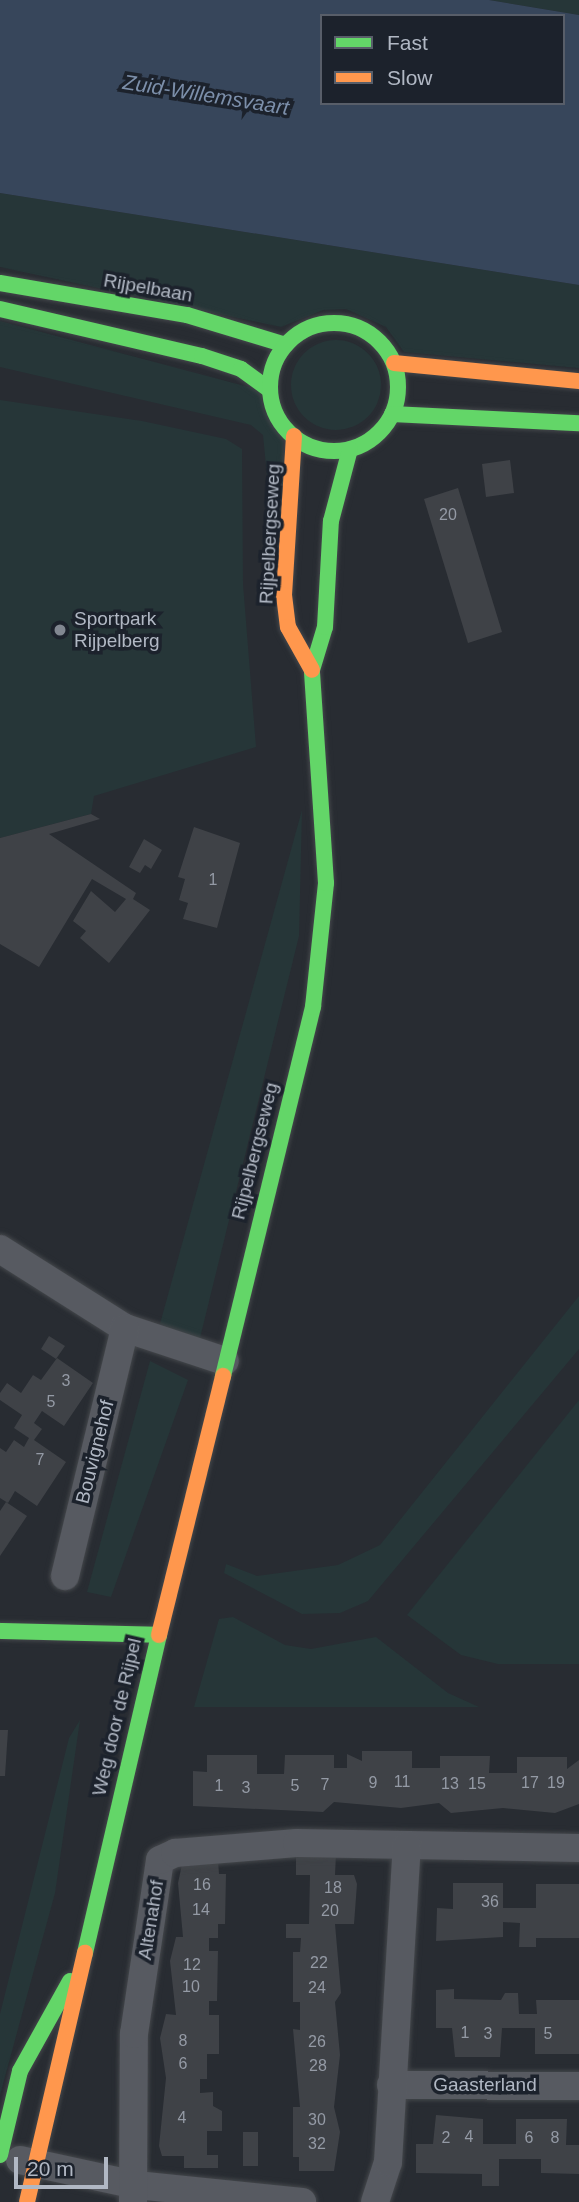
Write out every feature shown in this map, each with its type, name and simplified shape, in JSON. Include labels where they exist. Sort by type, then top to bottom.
[{"type":"street","name":"Rijpelbaan","points":[[0,283],[187,315],[286,345]]},
{"type":"street","points":[[0,309],[202,356],[241,369],[269,389],[294,436],[311,446],[349,449],[367,441],[392,414],[394,363],[371,334],[345,324],[317,325],[286,345],[269,389]]},
{"type":"street","points":[[394,363],[579,381]]},
{"type":"street","points":[[392,414],[579,423]]},
{"type":"street","name":"Rijpelbergseweg","points":[[294,436],[285,595],[288,627],[312,670]]},
{"type":"street","name":"Rijpelbergseweg","points":[[159,1635],[323,947],[326,883],[312,670],[325,627],[331,521],[349,449]]},
{"type":"street","points":[[0,1249],[125,1328],[225,1361]]},
{"type":"street","name":"Bouvignehof","points":[[65,1576],[125,1328]]},
{"type":"street","name":"Weg door de Rijpel","points":[[0,1631],[159,1635],[27,2202]]},
{"type":"street","name":"Altenahof","points":[[135,2194],[134,2034],[160,1860],[175,1853],[297,1843],[579,1849]]},
{"type":"street","points":[[375,2202],[388,2162],[407,1846]]},
{"type":"street","name":"Weg door de Rijpel","points":[[0,2155],[20,2071],[48,2012],[83,1962]]},
{"type":"street","name":"Gaasterland","points":[[391,2085],[579,2086]]},
{"type":"street","points":[[0,2155],[36,2163],[135,2194],[302,2202]]},
{"type":"shaded area","points":[[489,0],[579,0],[579,15]]},
{"type":"shaded area","points":[[0,193],[579,285],[579,368],[404,352],[386,327],[346,309],[323,310],[281,327],[0,267]]},
{"type":"shaded area","points":[[0,321],[260,390],[264,411],[283,440],[283,497],[268,486],[263,435],[251,425],[0,367]]},
{"type":"shaded area","points":[[336,340],[353,344],[368,353],[377,368],[381,385],[377,402],[368,417],[353,426],[336,430],[319,426],[304,417],[295,402],[291,385],[295,368],[304,353],[319,344]]},
{"type":"shaded area","points":[[0,400],[142,421],[226,439],[242,449],[243,584],[256,747],[94,796],[91,814],[0,838]]},
{"type":"shaded area","points":[[302,810],[299,936],[199,1342],[158,1331]]},
{"type":"shaded area","points":[[579,1296],[579,1349],[368,1601],[340,1613],[302,1614],[224,1573],[226,1564],[257,1576],[338,1565],[380,1545]]},
{"type":"shaded area","points":[[150,1361],[188,1380],[111,1597],[87,1592]]},
{"type":"shaded area","points":[[579,1400],[579,1664],[498,1664],[461,1655],[407,1615]]},
{"type":"shaded area","points":[[233,1617],[285,1645],[311,1649],[376,1637],[448,1693],[479,1707],[194,1707],[219,1619]]},
{"type":"shaded area","points":[[80,1720],[55,1893],[0,2095],[0,2014],[69,1738]]},
{"type":"water","name":"Zuid-Willemsvaart","points":[[0,0],[489,0],[579,15],[579,285],[0,193]]},
{"type":"building","points":[[510,460],[514,493],[486,497],[482,464]]},
{"type":"building","points":[[458,488],[502,632],[468,643],[424,499]]},
{"type":"building","points":[[91,814],[100,819],[49,834],[136,893],[133,899],[150,910],[109,963],[80,938],[86,931],[73,921],[91,891],[115,912],[126,899],[92,879],[39,967],[0,944],[0,838]]},
{"type":"building","points":[[194,827],[240,843],[217,928],[183,919],[188,903],[179,900],[185,879],[178,877]]},
{"type":"building","points":[[144,839],[162,850],[151,869],[145,865],[140,873],[129,867]]},
{"type":"building","points":[[49,1336],[65,1346],[56,1359],[41,1349]]},
{"type":"building","points":[[57,1358],[93,1383],[64,1426],[42,1411],[34,1423],[42,1429],[34,1440],[66,1462],[37,1506],[15,1491],[8,1503],[0,1498],[0,1448],[6,1452],[14,1440],[24,1447],[29,1438],[14,1428],[22,1415],[0,1400],[0,1393],[7,1383],[21,1393],[33,1375],[41,1380]]},
{"type":"building","points":[[6,1502],[27,1516],[0,1556],[0,1511]]},
{"type":"building","points":[[0,1730],[8,1730],[5,1776],[0,1776]]},
{"type":"building","points":[[362,1751],[412,1751],[412,1768],[440,1768],[440,1756],[490,1756],[489,1773],[517,1773],[517,1757],[567,1757],[567,1769],[579,1760],[579,1804],[555,1813],[503,1808],[451,1813],[439,1803],[401,1808],[334,1802],[323,1812],[193,1806],[193,1771],[207,1772],[207,1755],[257,1755],[257,1774],[284,1774],[285,1755],[334,1755],[334,1768],[347,1768],[347,1754],[362,1761]]},
{"type":"building","points":[[296,1853],[336,1854],[335,1875],[354,1875],[357,1884],[354,1924],[335,1924],[341,1993],[335,2002],[340,2055],[334,2107],[340,2132],[334,2171],[299,2171],[299,2157],[293,2157],[293,2107],[300,2107],[293,2029],[300,2030],[300,2002],[293,2002],[293,1952],[300,1952],[301,1938],[286,1938],[286,1924],[309,1924],[310,1875],[296,1875]]},
{"type":"building","points":[[184,1855],[218,1860],[219,1874],[226,1874],[225,1924],[218,1924],[218,1938],[209,1938],[209,1951],[218,1951],[217,2001],[209,2001],[209,2015],[219,2015],[219,2054],[207,2054],[207,2079],[200,2079],[200,2093],[213,2092],[213,2106],[222,2111],[222,2131],[207,2131],[207,2155],[218,2155],[218,2168],[184,2168],[184,2156],[162,2156],[159,2146],[166,2078],[160,2038],[166,2014],[176,2015],[170,1961],[176,1937],[183,1937],[178,1883]]},
{"type":"building","points":[[453,1883],[503,1883],[503,1908],[536,1908],[536,1884],[579,1884],[579,1938],[536,1938],[536,1947],[519,1947],[520,1923],[503,1922],[503,1937],[436,1941],[437,1908],[453,1909]]},
{"type":"building","points":[[454,1989],[454,1999],[501,2000],[505,1993],[518,1993],[519,2014],[537,2014],[536,2000],[579,2000],[579,2054],[535,2054],[535,2028],[502,2028],[500,2057],[455,2057],[452,2028],[436,2028],[436,1990]]},
{"type":"building","points":[[436,2115],[483,2119],[483,2144],[516,2144],[516,2119],[567,2119],[566,2145],[579,2145],[579,2174],[541,2173],[541,2159],[499,2159],[499,2186],[482,2186],[482,2174],[416,2173],[416,2144],[433,2144]]},
{"type":"building","points":[[243,2132],[258,2132],[258,2166],[243,2166]]},
{"type":"traffic: fast","points":[[0,283],[187,315],[286,345]]},
{"type":"traffic: fast","points":[[0,309],[202,356],[241,369],[269,389]]},
{"type":"traffic: fast","points":[[334,323],[358,328],[379,342],[393,363],[398,387],[393,411],[379,432],[358,446],[334,451],[310,446],[289,432],[275,411],[270,387],[275,363],[289,342],[310,328],[334,323]]},
{"type":"traffic: fast","points":[[392,414],[579,423]]},
{"type":"traffic: fast","points":[[223,1376],[313,1007],[326,883],[312,670],[325,627],[331,521],[350,449]]},
{"type":"traffic: fast","points":[[0,1631],[159,1635],[85,1953]]},
{"type":"traffic: fast","points":[[0,2155],[20,2071],[70,1981]]},
{"type":"traffic: slow","points":[[394,363],[579,381]]},
{"type":"traffic: slow","points":[[294,436],[284,595],[288,627],[312,670]]},
{"type":"traffic: slow","points":[[159,1635],[223,1376]]},
{"type":"traffic: slow","points":[[27,2202],[85,1953]]},
{"type":"place","name":"Sportpark Rijpelberg","points":[[60,630]]}]
